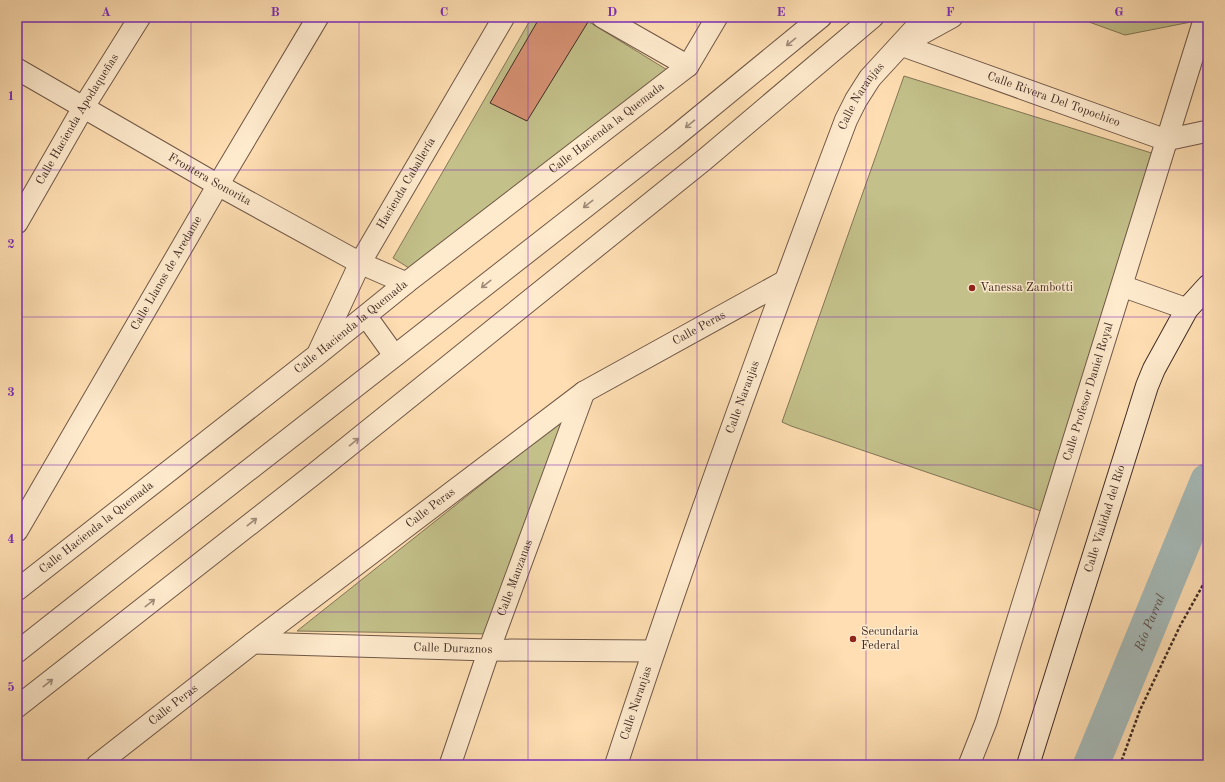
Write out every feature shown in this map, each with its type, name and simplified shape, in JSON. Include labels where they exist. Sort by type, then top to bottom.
[{"type":"street","name":"Calle Hacienda Apodaqueñas","points":[[17,223],[83,108],[140,17]]},
{"type":"street","name":"Calle Llanos de Aredame","points":[[17,531],[218,185],[318,17]]},
{"type":"street","name":"Hacienda Caballería","points":[[317,355],[360,263],[504,17]]},
{"type":"street","points":[[602,17],[688,66],[717,17]]},
{"type":"street","points":[[17,652],[394,355],[671,140],[822,17]]},
{"type":"street","points":[[17,707],[314,474],[686,175],[873,17]]},
{"type":"street","name":"Calle Naranjas","points":[[616,765],[653,651],[785,282],[846,120],[856,100],[870,78],[926,17]]},
{"type":"street","points":[[901,45],[952,17]]},
{"type":"street","name":"Calle Profesor Daniel Royal","points":[[969,765],[988,714],[1205,17]]},
{"type":"street","name":"Calle Rivera Del Topochico","points":[[901,45],[1166,140]]},
{"type":"street","name":"Calle Hacienda la Quemada","points":[[17,590],[317,355],[406,283],[688,66]]},
{"type":"street","name":"Frontera Sonorita","points":[[17,69],[218,185],[360,263],[406,283]]},
{"type":"street","points":[[1166,140],[1208,132]]},
{"type":"street","name":"Calle Peras","points":[[97,765],[253,643],[584,392],[785,282]]},
{"type":"street","points":[[1122,286],[1187,309]]},
{"type":"street","name":"Calle Vialidad del Río","points":[[1028,765],[1147,386],[1154,369],[1187,309],[1208,286]]},
{"type":"street","points":[[366,316],[394,355]]},
{"type":"street","name":"Calle Manzanas","points":[[450,765],[489,650],[584,392]]},
{"type":"street","name":"Calle Duraznos","points":[[253,643],[489,650],[653,651]]},
{"type":"path","points":[[1120,765],[1140,710],[1180,626],[1208,576]]},
{"type":"shaded area","points":[[532,17],[581,17],[669,71],[417,273],[393,258]]},
{"type":"shaded area","points":[[1084,17],[1193,17],[1191,22],[1125,35],[1089,22]]},
{"type":"shaded area","name":"Vanessa Zambotti","points":[[904,76],[1158,155],[1044,512],[782,422]]},
{"type":"shaded area","points":[[569,415],[491,634],[297,631]]},
{"type":"building","points":[[540,17],[581,17],[588,22],[527,121],[490,103]]},
{"type":"waterway","name":"Río Parral","points":[[1091,765],[1208,481]]},
{"type":"place","name":"Vanessa Zambotti","points":[[972,288]]},
{"type":"place","name":"Secundaria Federal","points":[[853,639]]}]
